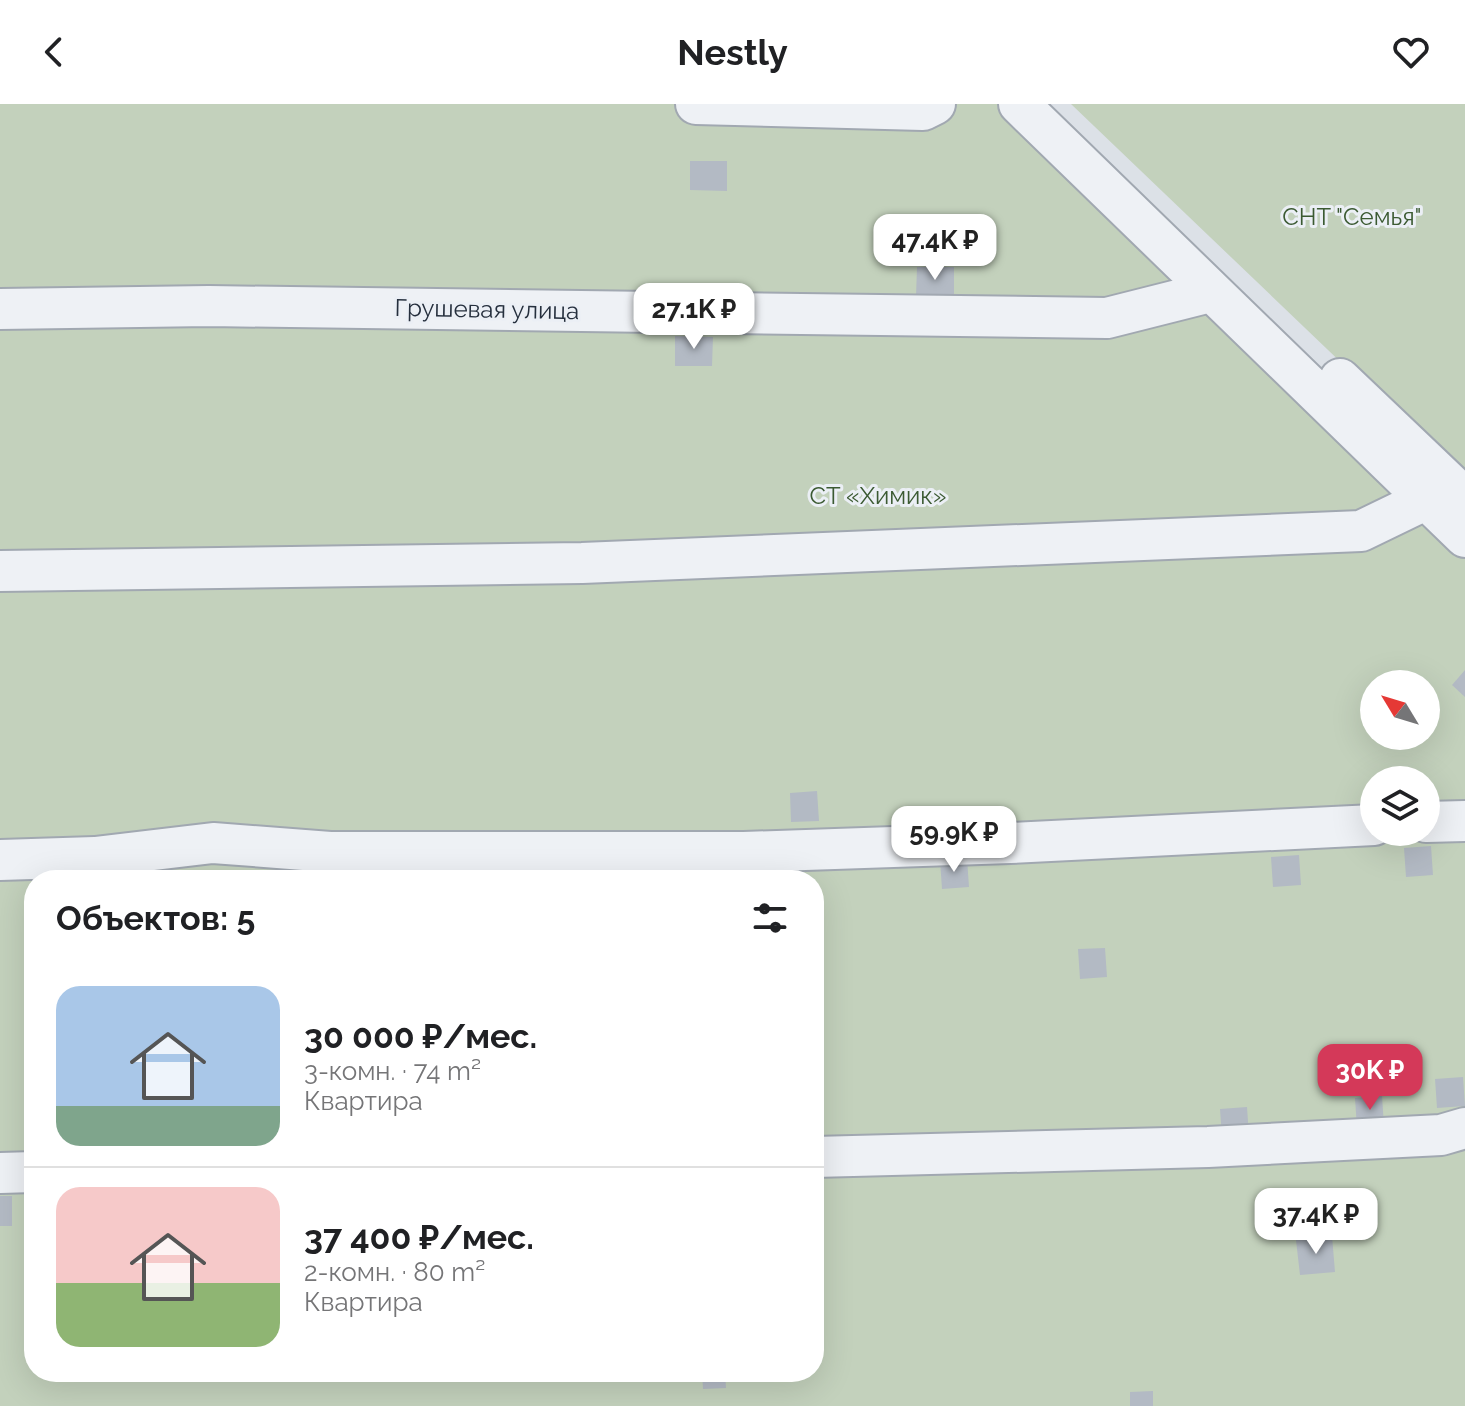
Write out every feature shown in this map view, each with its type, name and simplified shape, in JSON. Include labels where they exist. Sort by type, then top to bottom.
[{"type":"street","points":[[696,104],[923,110],[935,104]]},
{"type":"street","points":[[1019,104],[1465,537]]},
{"type":"street","points":[[1051,104],[1465,498]]},
{"type":"street","name":"Грушевая улица","points":[[0,309],[209,306],[1107,318],[1210,292]]},
{"type":"street","points":[[0,571],[582,563],[1361,531],[1425,500]]},
{"type":"street","points":[[1440,822],[1465,821]]},
{"type":"street","points":[[0,860],[95,857],[213,843],[330,852],[744,852],[1360,826]]},
{"type":"street","points":[[824,1157],[1208,1147],[1441,1135],[1465,1128]]},
{"type":"street","points":[[0,1173],[24,1172]]},
{"type":"green space","name":"СТ «Химик»","points":[[0,104],[1035,104],[1465,517],[1465,1406],[0,1406]]},
{"type":"green space","name":"СНТ \"Семья\"","points":[[1071,104],[1465,104],[1465,481]]},
{"type":"building","points":[[690,161],[727,161],[727,191],[690,190]]},
{"type":"building","points":[[917,267],[954,267],[954,297],[916,297]]},
{"type":"building","points":[[675,336],[713,337],[712,366],[675,366]]},
{"type":"building","points":[[1465,670],[1465,697],[1452,685]]},
{"type":"building","points":[[817,791],[819,821],[791,822],[790,793]]},
{"type":"building","points":[[1431,846],[1433,875],[1406,877],[1404,848]]},
{"type":"building","points":[[1299,855],[1301,885],[1273,887],[1271,857]]},
{"type":"building","points":[[967,858],[969,887],[942,889],[940,860]]},
{"type":"building","points":[[1105,948],[1107,977],[1080,979],[1078,949]]},
{"type":"building","points":[[1463,1077],[1465,1106],[1437,1108],[1435,1079]]},
{"type":"building","points":[[1382,1096],[1384,1126],[1357,1128],[1355,1098]]},
{"type":"building","points":[[1247,1107],[1249,1136],[1222,1138],[1220,1109]]},
{"type":"building","points":[[0,1196],[12,1196],[12,1226],[0,1226]]},
{"type":"building","points":[[1332,1236],[1335,1272],[1300,1275],[1296,1240]]},
{"type":"building","points":[[703,1382],[726,1382],[726,1388],[703,1389]]},
{"type":"building","points":[[1153,1391],[1153,1406],[1130,1406],[1130,1392]]}]
